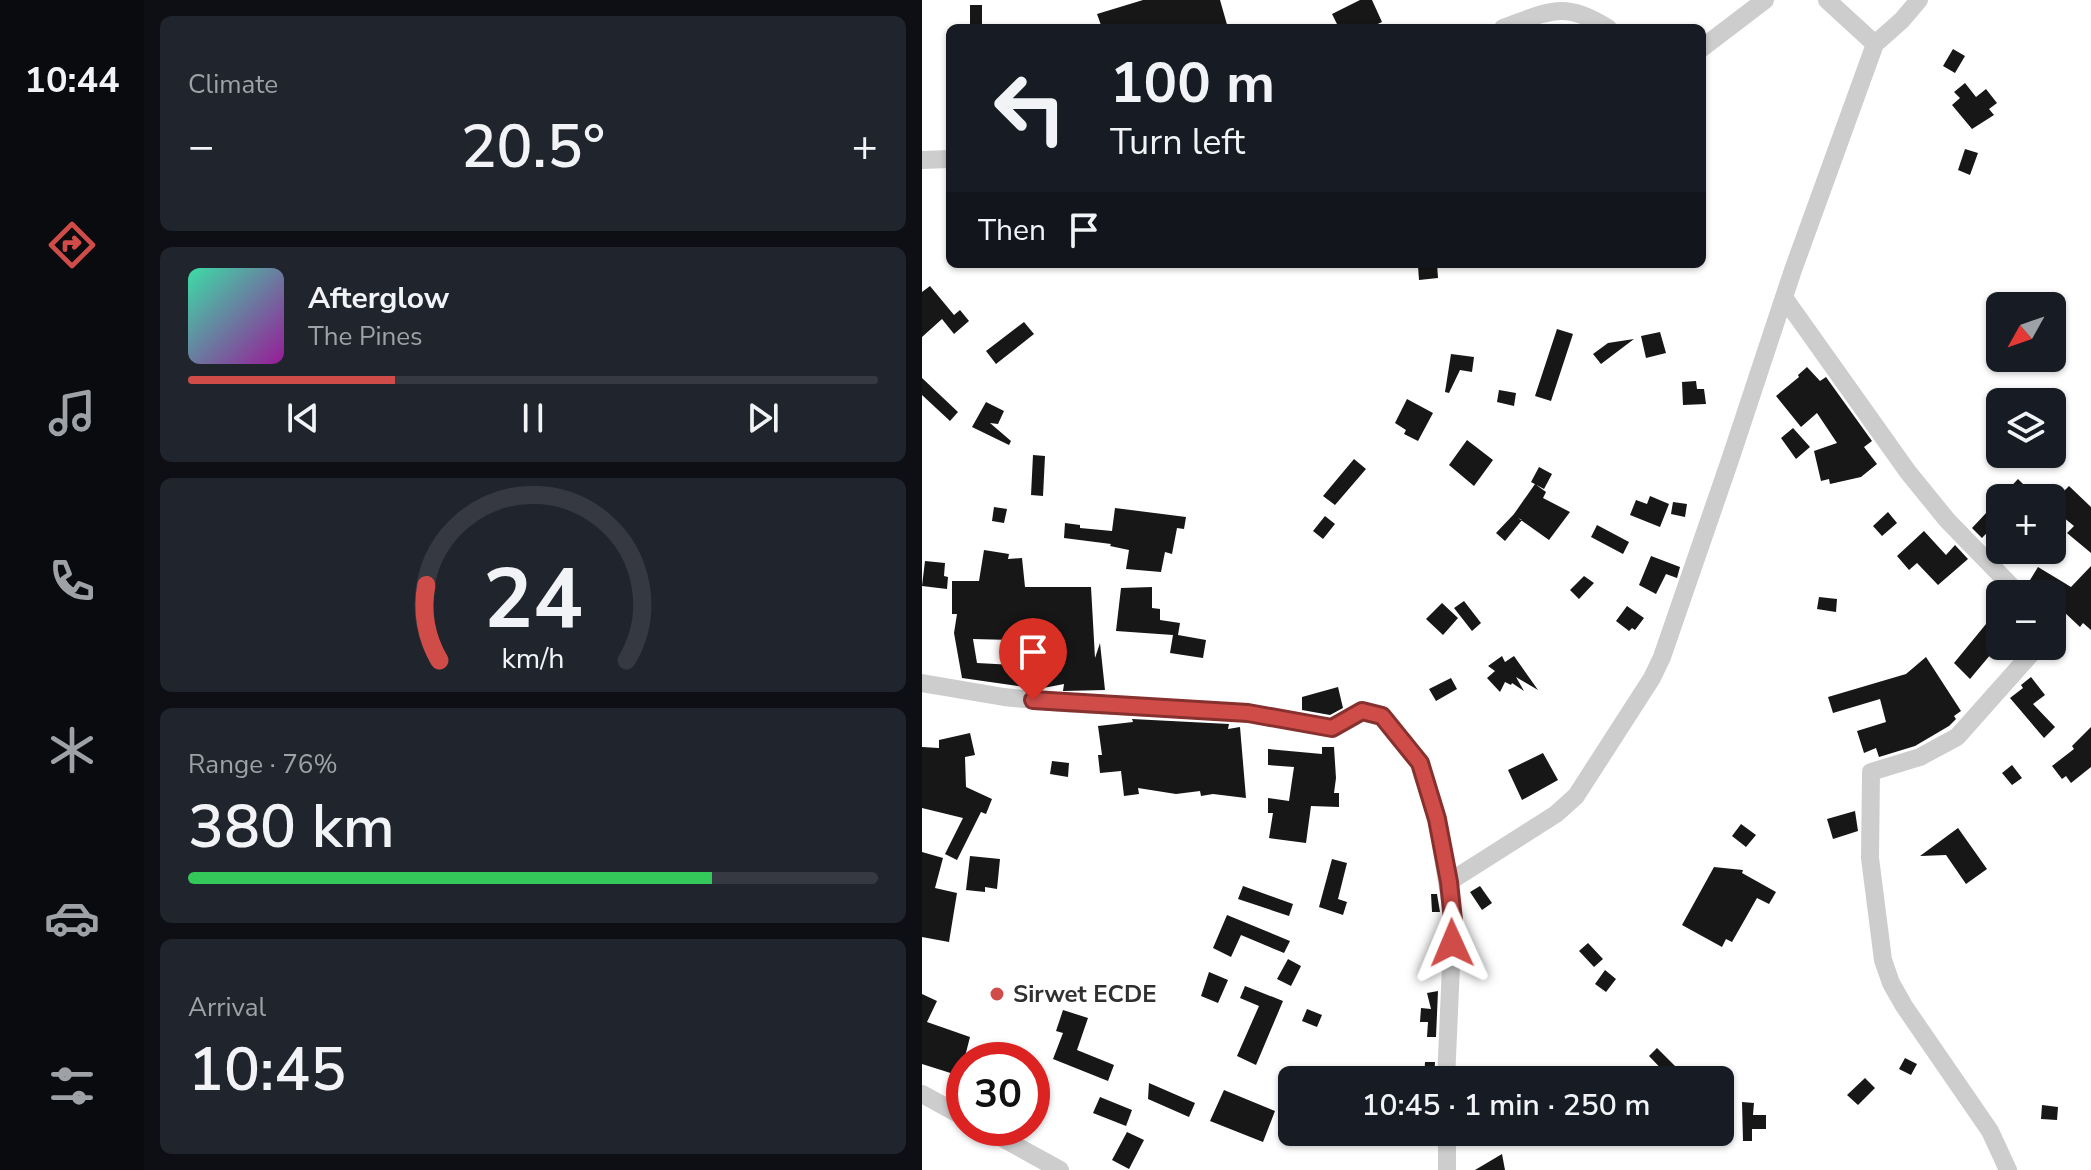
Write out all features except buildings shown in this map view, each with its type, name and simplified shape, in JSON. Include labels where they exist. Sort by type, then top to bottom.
[{"type":"street","points":[[1706,45],[1765,0]]},
{"type":"street","points":[[1827,0],[1875,44]]},
{"type":"street","points":[[1449,882],[1556,814],[1576,796],[1652,678],[1838,141],[1875,44],[1919,0]]},
{"type":"street","points":[[1513,24],[1562,5],[1578,7],[1602,24]]},
{"type":"street","points":[[922,160],[946,159]]},
{"type":"street","points":[[1785,299],[1908,472],[1947,520],[2005,580]]},
{"type":"street","points":[[2008,1170],[1990,1131],[1904,1006],[1883,960],[1870,858],[1871,772],[1920,757],[1957,737],[2026,660]]},
{"type":"street","points":[[922,683],[1061,703],[1248,713],[1332,728],[1362,711],[1382,716],[1420,763],[1437,819],[1449,882],[1453,920],[1447,1066]]},
{"type":"street","points":[[922,1094],[946,1107]]},
{"type":"street","points":[[1017,1146],[1060,1170]]},
{"type":"street","points":[[1447,1146],[1447,1170]]},
{"type":"place","name":"Sirwet ECDE","points":[[997,994]]},
{"type":"route","points":[[1033,700],[1248,713],[1332,728],[1362,711],[1382,716],[1420,763],[1430,790],[1449,882],[1452,943]]}]
